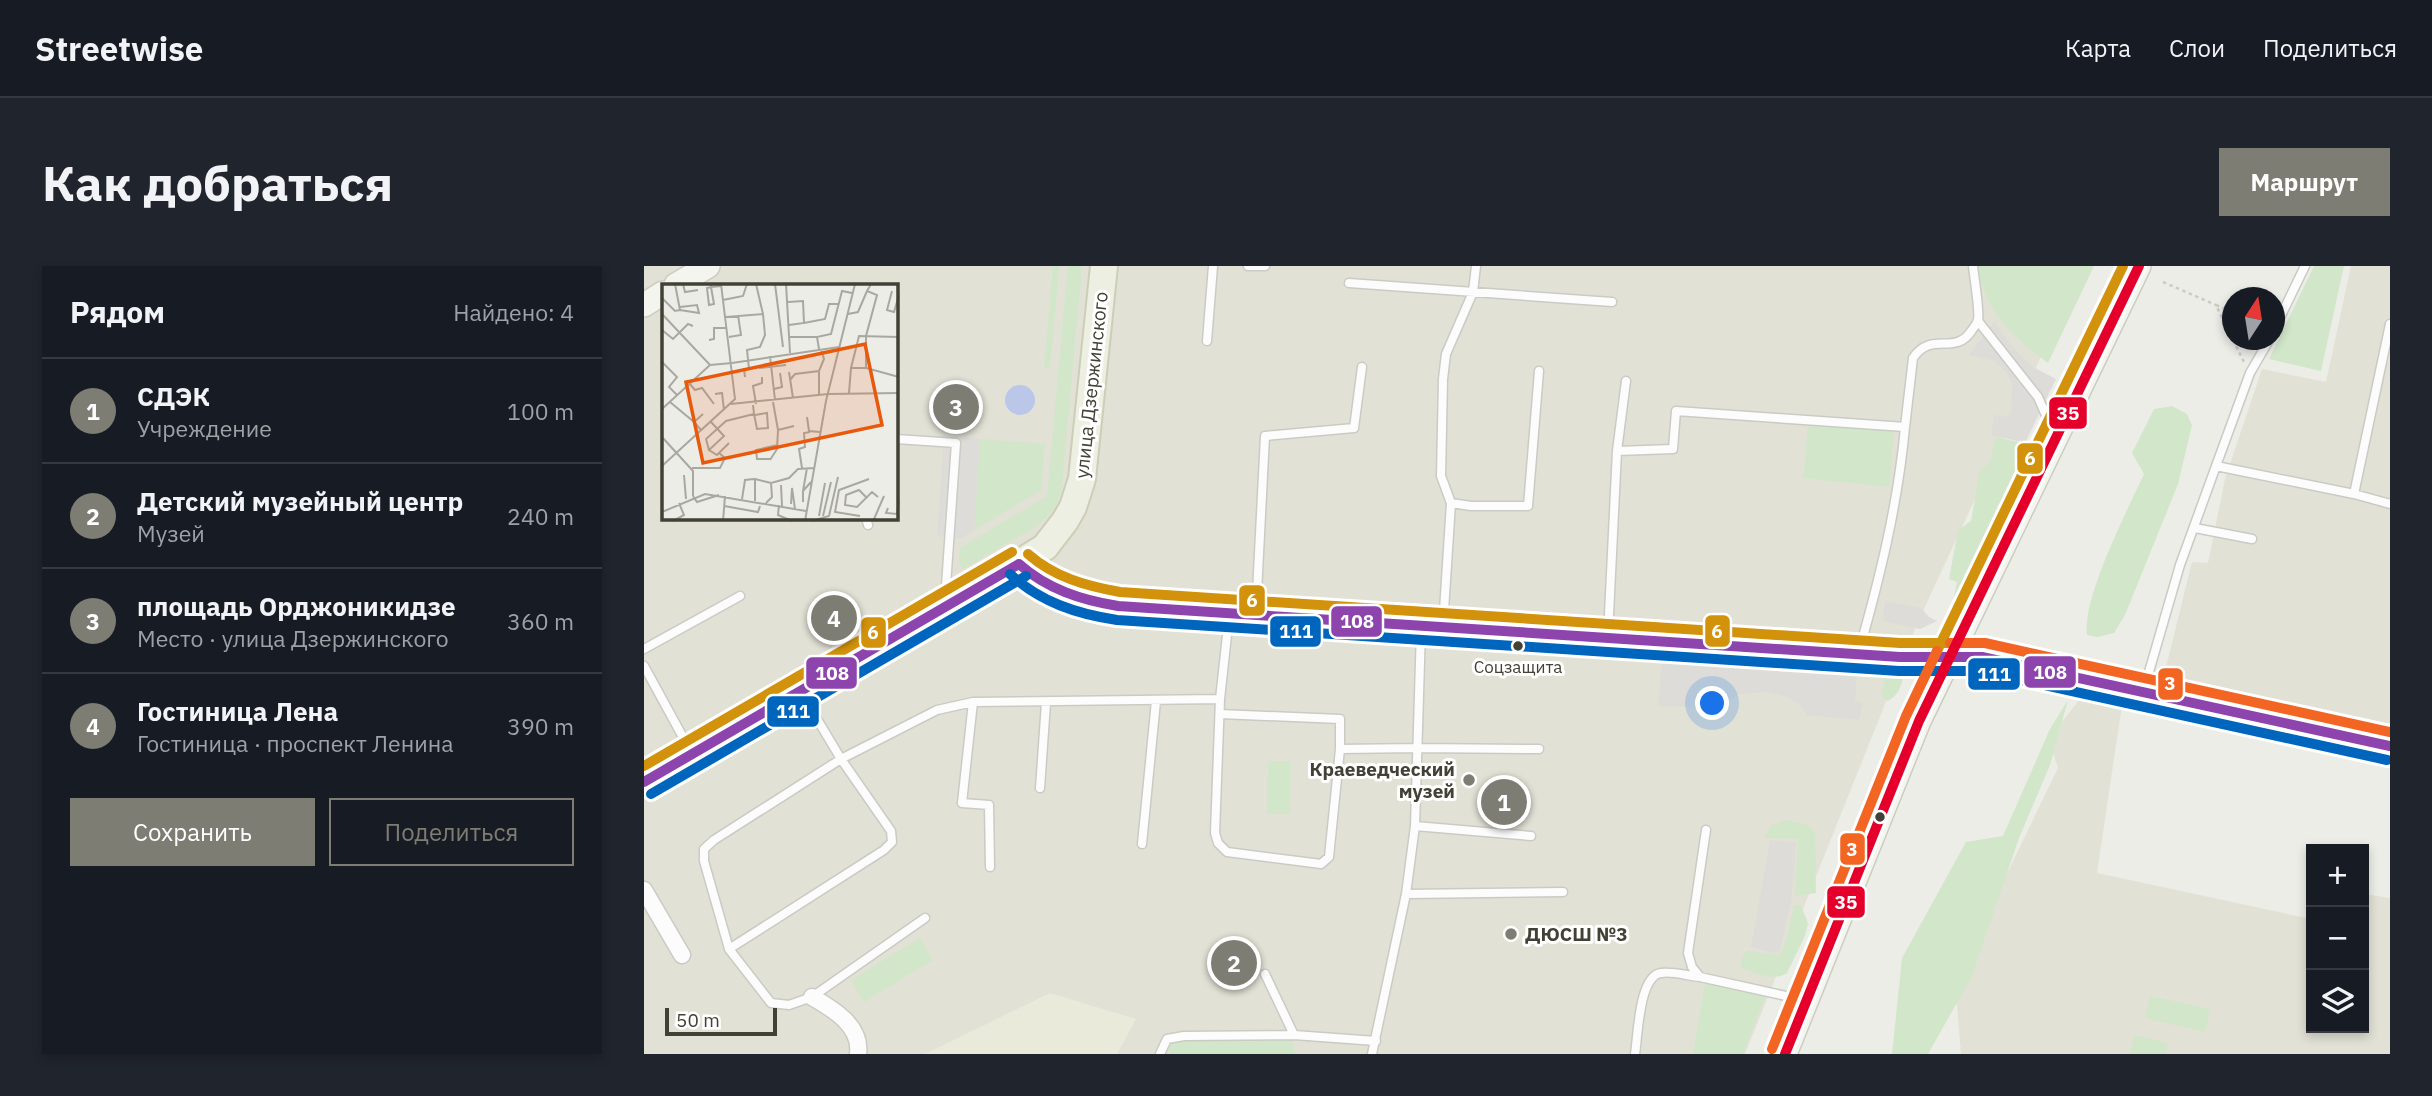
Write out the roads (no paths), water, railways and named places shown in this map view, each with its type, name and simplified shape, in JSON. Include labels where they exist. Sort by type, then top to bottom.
[{"type":"main road","points":[[678,284],[708,266]]},
{"type":"main road","name":"улица Дзержинского","points":[[644,782],[944,609],[1045,547],[1056,535],[1078,493],[1088,436],[1104,266]]},
{"type":"main road","points":[[1785,1054],[1919,721],[2139,266]]},
{"type":"main road","points":[[644,305],[662,294]]},
{"type":"main road","points":[[1019,564],[1045,583],[1108,604],[1900,657],[1982,657],[2390,746]]},
{"type":"street","points":[[644,890],[682,955]]},
{"type":"street","points":[[812,997],[834,1010],[848,1023],[856,1037],[858,1054]]},
{"type":"lane","points":[[1207,341],[1213,266]]},
{"type":"lane","points":[[1248,266],[1265,266]]},
{"type":"lane","points":[[1372,1054],[1406,894],[1415,826],[1418,748],[1432,626],[1451,503],[1441,476],[1446,354],[1473,292],[1476,266]]},
{"type":"lane","points":[[1973,266],[1978,321],[2038,397],[2055,438]]},
{"type":"lane","points":[[2285,307],[2305,266]]},
{"type":"lane","points":[[1349,284],[1612,303]]},
{"type":"lane","points":[[1858,653],[1885,558],[1902,466],[1913,358],[1919,349],[1930,344],[1952,344],[1967,338],[1978,321]]},
{"type":"lane","points":[[2354,494],[2390,324]]},
{"type":"lane","points":[[2143,692],[2180,565],[2250,373],[2263,350]]},
{"type":"lane","points":[[1256,615],[1265,436],[1354,428],[1362,367]]},
{"type":"lane","points":[[1451,503],[1471,506],[1528,506],[1539,371]]},
{"type":"lane","points":[[1608,638],[1617,451],[1626,381]]},
{"type":"lane","points":[[1617,451],[1672,449],[1676,411],[1905,427]]},
{"type":"lane","points":[[898,439],[956,443],[944,609]]},
{"type":"lane","points":[[2216,466],[2390,504]]},
{"type":"lane","points":[[2195,528],[2252,539]]},
{"type":"lane","points":[[644,649],[740,597]]},
{"type":"lane","points":[[1220,714],[1340,719],[1340,750],[1329,857],[1321,864],[1227,852],[1218,843],[1215,833],[1220,699],[1229,613]]},
{"type":"lane","points":[[644,666],[692,754]]},
{"type":"lane","points":[[729,949],[884,850],[892,842],[891,831],[841,759],[800,692]]},
{"type":"lane","points":[[925,918],[812,997],[789,1005],[771,1003],[729,949],[704,861],[704,849],[841,759],[937,710],[973,702],[1220,699]]},
{"type":"lane","points":[[1142,844],[1156,701]]},
{"type":"lane","points":[[973,702],[962,803],[989,806],[990,867]]},
{"type":"lane","points":[[1040,788],[1046,703]]},
{"type":"lane","points":[[1340,750],[1539,749]]},
{"type":"lane","points":[[1415,826],[1531,836]]},
{"type":"lane","points":[[1700,977],[1692,967],[1688,953],[1706,830]]},
{"type":"lane","points":[[1406,894],[1563,891]]},
{"type":"lane","points":[[1635,1054],[1645,988],[1650,978],[1660,973],[1700,977],[1807,1001]]},
{"type":"lane","points":[[1265,974],[1294,1035]]},
{"type":"lane","points":[[1160,1054],[1167,1039],[1175,1038],[1294,1035],[1376,1041]]},
{"type":"water","points":[[1020,385],[1031,389],[1035,400],[1031,411],[1020,415],[1009,411],[1005,400],[1009,389]]},
{"type":"place","name":"площадь Орджоникидзе","points":[[956,407]]},
{"type":"place","name":"Гостиница Лена","points":[[834,618]]},
{"type":"place","name":"Соцзащита","points":[[1518,646]]},
{"type":"place","name":"Краеведческий музей","points":[[1469,780]]},
{"type":"place","name":"СДЭК","points":[[1504,802]]},
{"type":"place","name":"ДЮСШ №3","points":[[1511,934]]},
{"type":"place","name":"Детский музейный центр","points":[[1234,963]]}]
